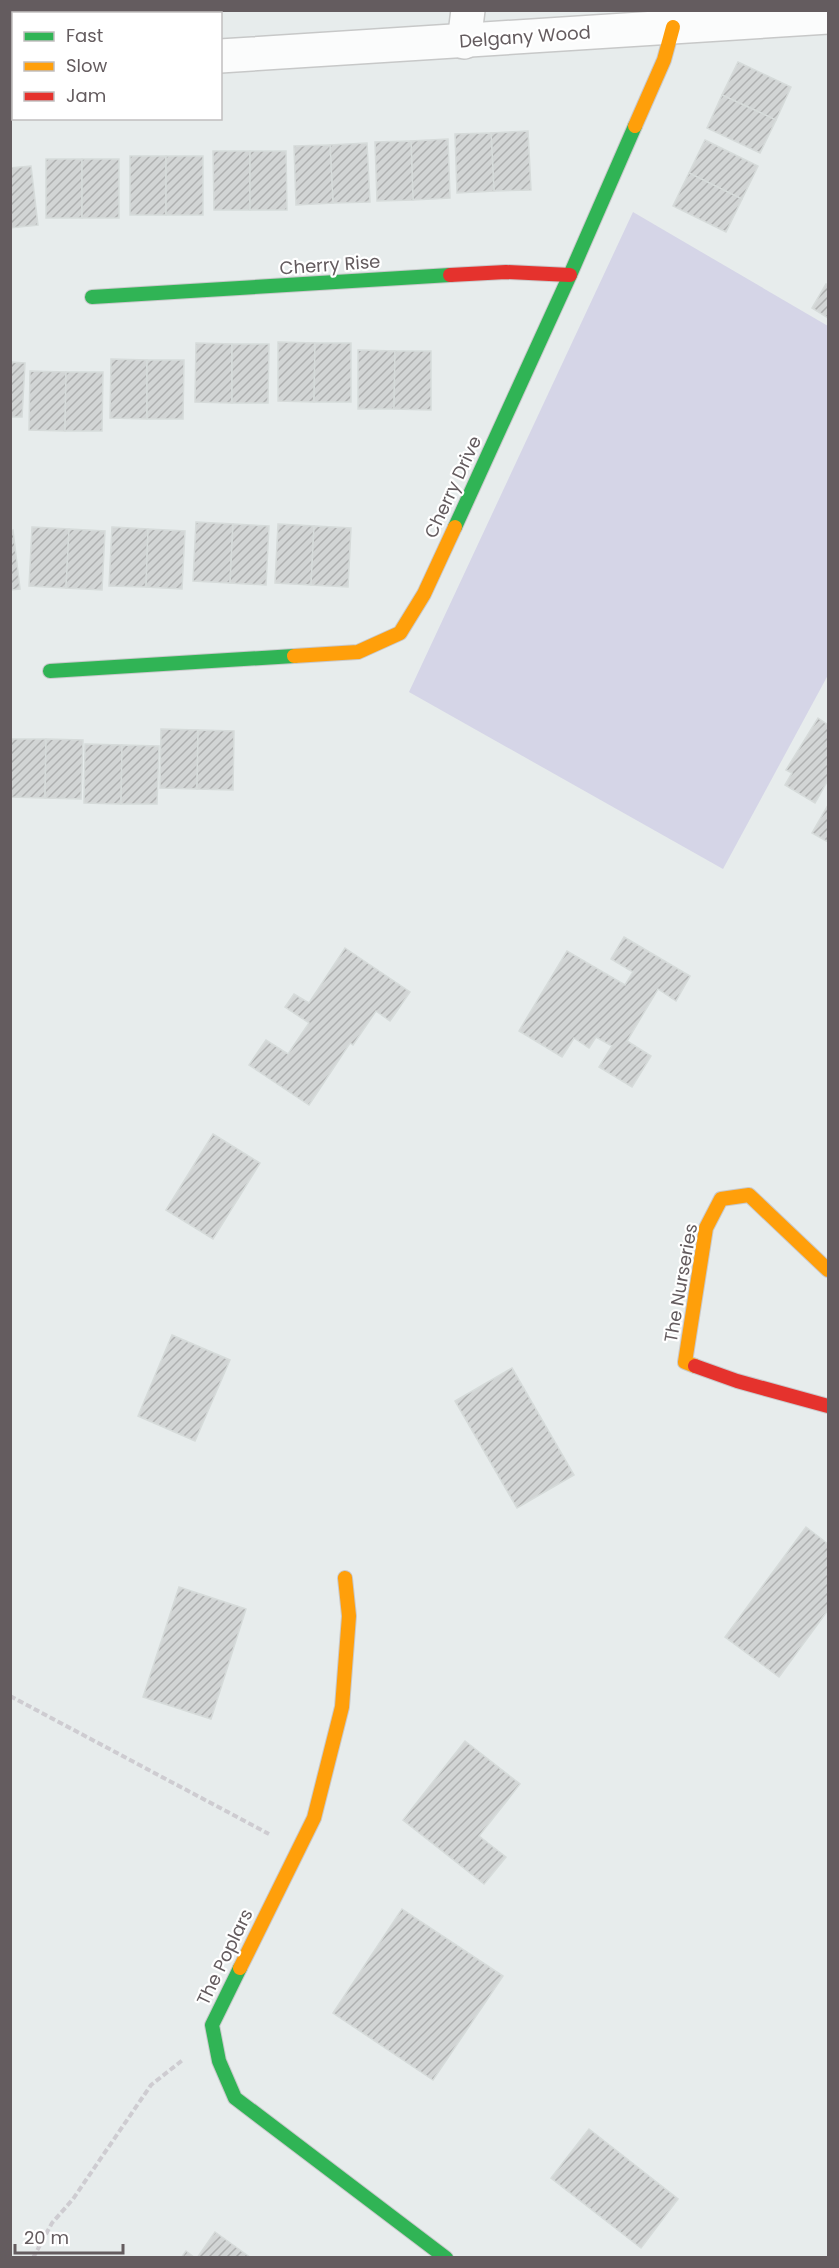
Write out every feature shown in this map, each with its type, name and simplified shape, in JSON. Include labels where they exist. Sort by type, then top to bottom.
[{"type":"street","name":"Delgany Wood","points":[[222,56],[466,26],[673,27],[828,17]]},
{"type":"street","name":"Cherry Drive","points":[[50,671],[358,652],[400,633],[424,594],[570,275],[664,60],[673,27]]},
{"type":"street","name":"Cherry Rise","points":[[92,297],[506,272],[570,275]]},
{"type":"street","name":"The Nurseries","points":[[828,1270],[749,1195],[721,1199],[705,1228],[685,1362],[737,1381],[828,1406]]},
{"type":"street","name":"The Poplars","points":[[345,1578],[349,1616],[342,1707],[314,1818],[212,2025],[219,2061],[235,2098],[446,2258]]},
{"type":"path","points":[[10,1696],[264,1832]]},
{"type":"path","points":[[33,2258],[52,2223],[73,2199],[151,2085],[189,2055],[215,2039]]},
{"type":"shaded area","points":[[633,212],[828,326],[828,675],[723,869],[409,692]]},
{"type":"building","points":[[738,62],[791,87],[776,120],[722,95]]},
{"type":"building","points":[[722,95],[776,120],[760,153],[707,128]]},
{"type":"building","points":[[528,131],[531,190],[494,191],[491,133]]},
{"type":"building","points":[[491,133],[494,191],[457,193],[455,134]]},
{"type":"building","points":[[448,139],[450,198],[413,200],[411,141]]},
{"type":"building","points":[[705,140],[758,166],[742,199],[689,173]]},
{"type":"building","points":[[411,141],[413,200],[377,201],[375,142]]},
{"type":"building","points":[[367,143],[370,202],[333,203],[330,145]]},
{"type":"building","points":[[330,145],[333,203],[296,205],[294,146]]},
{"type":"building","points":[[213,151],[250,151],[250,210],[214,210]]},
{"type":"building","points":[[250,151],[286,151],[287,210],[250,210]]},
{"type":"building","points":[[130,156],[166,156],[166,215],[130,215]]},
{"type":"building","points":[[166,156],[203,156],[203,215],[166,215]]},
{"type":"building","points":[[46,159],[82,159],[82,218],[46,218]]},
{"type":"building","points":[[82,159],[119,159],[119,218],[82,218]]},
{"type":"building","points":[[31,166],[38,225],[10,228],[10,168]]},
{"type":"building","points":[[689,173],[742,199],[726,232],[673,206]]},
{"type":"building","points":[[826,284],[828,285],[828,318],[812,308]]},
{"type":"building","points":[[278,342],[315,343],[314,402],[278,401]]},
{"type":"building","points":[[196,343],[232,344],[232,403],[195,402]]},
{"type":"building","points":[[315,343],[351,343],[351,402],[314,402]]},
{"type":"building","points":[[232,344],[269,344],[268,403],[232,403]]},
{"type":"building","points":[[358,350],[395,351],[394,409],[358,409]]},
{"type":"building","points":[[395,351],[431,351],[431,410],[394,409]]},
{"type":"building","points":[[111,359],[147,360],[147,419],[110,418]]},
{"type":"building","points":[[147,360],[184,360],[183,419],[147,419]]},
{"type":"building","points":[[10,362],[25,363],[22,417],[10,417]]},
{"type":"building","points":[[30,371],[66,372],[65,431],[29,430]]},
{"type":"building","points":[[66,372],[103,372],[102,431],[65,431]]},
{"type":"building","points":[[196,522],[233,524],[230,583],[193,581]]},
{"type":"building","points":[[233,524],[269,526],[266,585],[230,583]]},
{"type":"building","points":[[278,524],[314,526],[311,585],[275,583]]},
{"type":"building","points":[[314,526],[351,528],[348,587],[311,585]]},
{"type":"building","points":[[32,527],[69,529],[66,588],[29,586]]},
{"type":"building","points":[[112,527],[148,529],[146,587],[109,586]]},
{"type":"building","points":[[69,529],[105,531],[102,590],[66,588]]},
{"type":"building","points":[[148,529],[185,531],[182,589],[146,587]]},
{"type":"building","points":[[13,530],[20,589],[10,590],[10,531]]},
{"type":"building","points":[[818,718],[828,725],[828,780],[815,803],[785,785],[792,773],[786,770]]},
{"type":"building","points":[[161,729],[198,730],[197,789],[160,788]]},
{"type":"building","points":[[198,730],[234,731],[233,790],[197,789]]},
{"type":"building","points":[[10,739],[46,739],[45,798],[10,797]]},
{"type":"building","points":[[46,739],[83,740],[81,799],[45,798]]},
{"type":"building","points":[[85,744],[122,745],[121,804],[84,803]]},
{"type":"building","points":[[122,745],[159,746],[157,804],[121,804]]},
{"type":"building","points":[[828,805],[828,842],[812,833]]},
{"type":"building","points":[[624,937],[690,976],[676,1001],[658,989],[627,1041],[651,1056],[632,1087],[599,1067],[612,1046],[596,1037],[589,1048],[574,1038],[562,1057],[519,1031],[567,951],[625,985],[633,972],[611,959]]},
{"type":"building","points":[[345,948],[410,992],[390,1021],[376,1011],[353,1045],[350,1043],[309,1105],[249,1065],[266,1040],[288,1054],[309,1023],[285,1007],[294,994],[309,1003]]},
{"type":"building","points":[[213,1134],[260,1163],[213,1239],[166,1210]]},
{"type":"building","points":[[172,1335],[230,1360],[195,1441],[138,1416]]},
{"type":"building","points":[[512,1368],[574,1475],[517,1508],[455,1401]]},
{"type":"building","points":[[806,1527],[828,1544],[828,1610],[779,1677],[725,1637]]},
{"type":"building","points":[[179,1587],[246,1609],[211,1719],[143,1697]]},
{"type":"building","points":[[465,1741],[520,1784],[479,1836],[506,1857],[484,1884],[403,1820]]},
{"type":"building","points":[[402,1909],[503,1976],[433,2080],[333,2013]]},
{"type":"building","points":[[589,2129],[678,2199],[641,2248],[551,2178]]},
{"type":"building","points":[[215,2232],[251,2258],[197,2258]]},
{"type":"building","points":[[186,2251],[195,2258],[181,2258]]},
{"type":"traffic: fast","points":[[455,527],[635,126]]},
{"type":"traffic: fast","points":[[92,297],[450,275]]},
{"type":"traffic: fast","points":[[50,671],[294,656]]},
{"type":"traffic: fast","points":[[240,1968],[212,2025],[219,2061],[235,2098],[446,2258]]},
{"type":"traffic: slow","points":[[635,126],[664,60],[673,27]]},
{"type":"traffic: slow","points":[[294,656],[358,652],[400,633],[424,594],[455,527]]},
{"type":"traffic: slow","points":[[695,1366],[685,1362],[706,1228],[721,1199],[749,1195],[828,1270]]},
{"type":"traffic: slow","points":[[240,1968],[314,1818],[342,1707],[349,1616],[345,1578]]},
{"type":"traffic: jam","points":[[450,275],[506,272],[570,275]]},
{"type":"traffic: jam","points":[[695,1366],[737,1381],[828,1406]]}]
